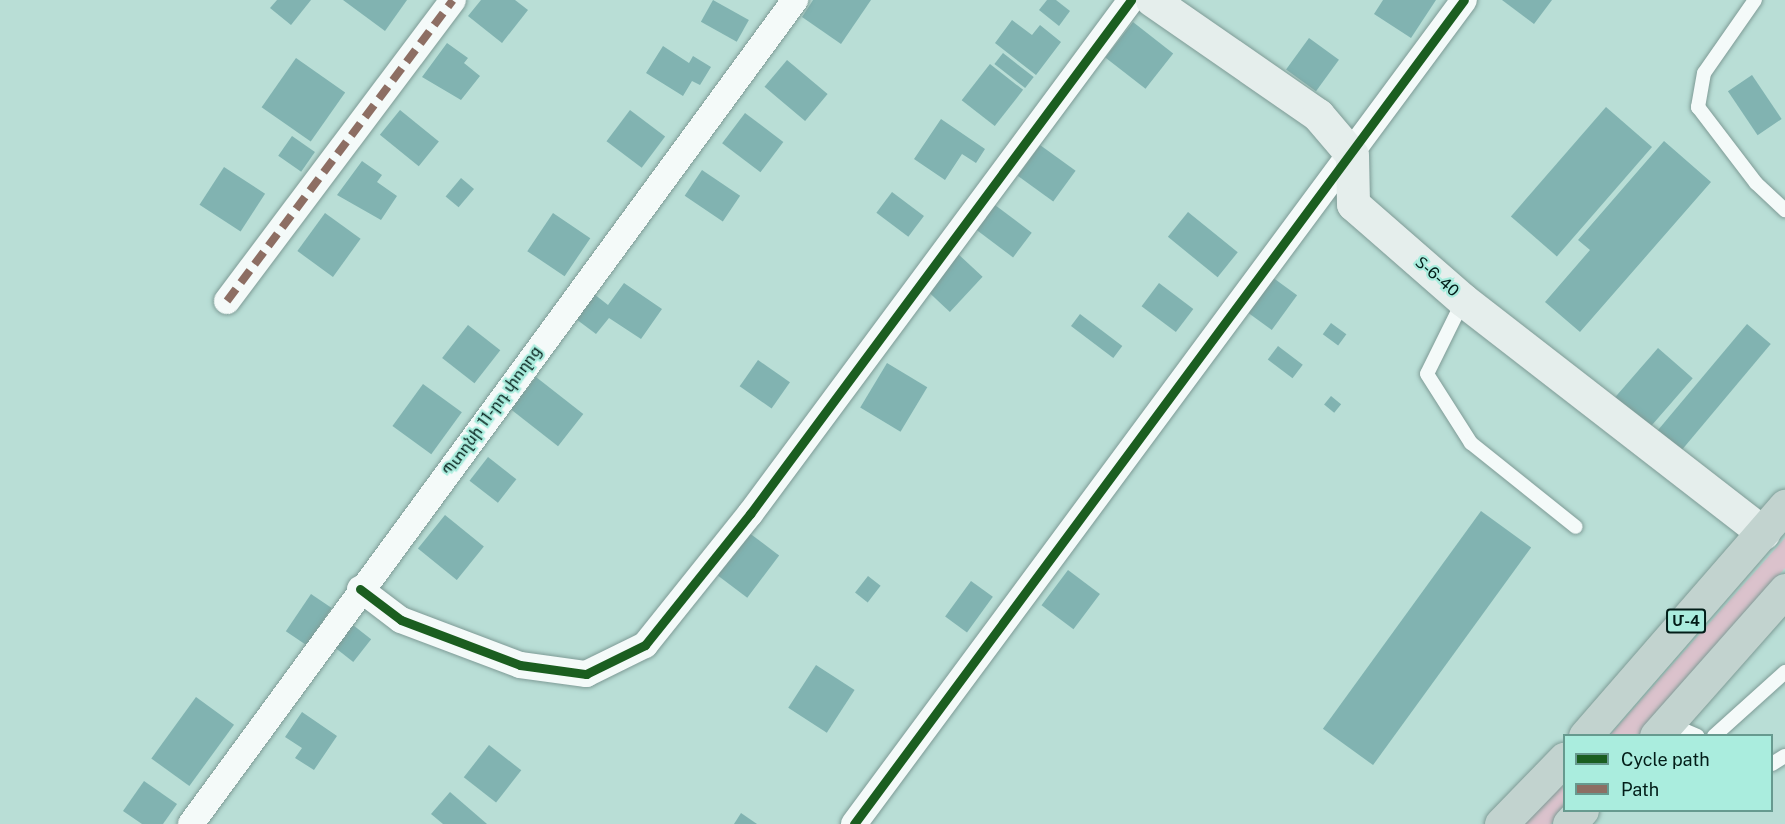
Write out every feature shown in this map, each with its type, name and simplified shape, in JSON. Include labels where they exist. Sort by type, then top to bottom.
[{"type":"highway","name":"Մ-4","points":[[1586,734],[1785,506]]},
{"type":"highway","points":[[1661,729],[1785,590]]},
{"type":"highway","points":[[1501,824],[1563,760]]},
{"type":"highway","points":[[1569,824],[1580,812]]},
{"type":"street","points":[[227,301],[453,0]]},
{"type":"street","name":"Պտղնի 11-րդ փողոց","points":[[191,824],[360,589],[795,0]]},
{"type":"street","points":[[360,589],[401,620],[520,665],[586,674],[645,645],[750,514],[1131,0]]},
{"type":"street","points":[[1152,0],[1318,115],[1352,155]]},
{"type":"street","points":[[854,824],[1352,155],[1464,0]]},
{"type":"street","name":"Տ-6-40","points":[[1352,155],[1353,204],[1463,300],[1763,533]]},
{"type":"lane","points":[[1755,0],[1704,73],[1698,107],[1756,183],[1785,210]]},
{"type":"lane","points":[[1463,300],[1427,374],[1471,443],[1576,527]]},
{"type":"lane","points":[[1715,734],[1785,672]]},
{"type":"lane","points":[[1661,729],[1691,734]]},
{"type":"shaded area","points":[[1785,538],[1785,568],[1645,730],[1641,734],[1611,734]]},
{"type":"shaded area","points":[[1563,781],[1563,811],[1551,824],[1520,824]]},
{"type":"building","points":[[277,0],[311,0],[291,25],[270,8]]},
{"type":"building","points":[[343,0],[407,0],[385,31]]},
{"type":"building","points":[[481,0],[515,0],[528,10],[502,43],[468,16]]},
{"type":"building","points":[[713,0],[749,20],[737,42],[701,22]]},
{"type":"building","points":[[813,0],[871,0],[841,44],[802,17]]},
{"type":"building","points":[[1047,0],[1056,0],[1070,11],[1059,26],[1039,10]]},
{"type":"building","points":[[1383,0],[1436,0],[1411,38],[1374,14]]},
{"type":"building","points":[[1502,0],[1552,0],[1534,24]]},
{"type":"building","points":[[1012,20],[1032,35],[1040,25],[1061,42],[1036,75],[995,43]]},
{"type":"building","points":[[1133,22],[1173,53],[1145,89],[1105,57]]},
{"type":"building","points":[[1309,38],[1339,60],[1316,91],[1286,70]]},
{"type":"building","points":[[447,43],[468,58],[464,63],[480,76],[461,100],[422,77]]},
{"type":"building","points":[[663,46],[689,63],[693,56],[711,67],[700,85],[692,81],[683,96],[646,73]]},
{"type":"building","points":[[1003,53],[1034,77],[1025,88],[994,64]]},
{"type":"building","points":[[296,58],[345,92],[311,142],[262,107]]},
{"type":"building","points":[[787,60],[828,94],[805,121],[765,87]]},
{"type":"building","points":[[990,64],[1023,90],[995,126],[962,100]]},
{"type":"building","points":[[1752,75],[1782,119],[1758,135],[1728,91]]},
{"type":"building","points":[[1606,107],[1652,147],[1557,256],[1511,216]]},
{"type":"building","points":[[400,110],[439,141],[419,166],[380,135]]},
{"type":"building","points":[[630,110],[665,136],[642,168],[607,141]]},
{"type":"building","points":[[745,113],[783,142],[760,172],[722,143]]},
{"type":"building","points":[[941,119],[985,149],[976,163],[962,154],[945,180],[914,159]]},
{"type":"building","points":[[292,136],[315,152],[301,172],[278,156]]},
{"type":"building","points":[[1664,141],[1711,182],[1580,332],[1545,302],[1590,250],[1578,240]]},
{"type":"building","points":[[1040,145],[1076,171],[1053,202],[1018,176]]},
{"type":"building","points":[[362,161],[382,175],[377,182],[397,196],[381,220],[337,195]]},
{"type":"building","points":[[224,167],[265,194],[241,231],[199,205]]},
{"type":"building","points":[[702,170],[740,196],[723,221],[685,196]]},
{"type":"building","points":[[461,178],[474,189],[459,207],[446,196]]},
{"type":"building","points":[[892,192],[924,216],[908,237],[876,213]]},
{"type":"building","points":[[991,202],[1032,233],[1013,257],[972,227]]},
{"type":"building","points":[[1188,212],[1238,252],[1218,277],[1168,237]]},
{"type":"building","points":[[325,213],[361,239],[333,277],[297,251]]},
{"type":"building","points":[[553,213],[590,238],[565,276],[527,251]]},
{"type":"building","points":[[957,253],[983,277],[950,312],[924,288]]},
{"type":"building","points":[[1272,277],[1297,295],[1272,330],[1247,312]]},
{"type":"building","points":[[624,283],[662,309],[641,339],[609,318],[596,334],[576,319],[594,294],[608,305]]},
{"type":"building","points":[[1159,283],[1193,309],[1176,332],[1142,306]]},
{"type":"building","points":[[1080,314],[1122,346],[1113,358],[1071,326]]},
{"type":"building","points":[[1331,323],[1346,334],[1338,345],[1323,334]]},
{"type":"building","points":[[1747,324],[1771,344],[1681,450],[1658,430]]},
{"type":"building","points":[[468,325],[500,350],[474,383],[442,358]]},
{"type":"building","points":[[1278,346],[1303,365],[1293,378],[1268,360]]},
{"type":"building","points":[[1658,348],[1693,378],[1647,430],[1613,400]]},
{"type":"building","points":[[758,360],[790,382],[772,409],[740,386]]},
{"type":"building","points":[[887,363],[927,387],[901,432],[860,408]]},
{"type":"building","points":[[536,377],[583,414],[558,446],[511,409]]},
{"type":"building","points":[[423,384],[462,412],[431,454],[392,426]]},
{"type":"building","points":[[1331,396],[1341,404],[1334,413],[1324,405]]},
{"type":"building","points":[[488,457],[516,479],[498,503],[470,481]]},
{"type":"building","points":[[1481,511],[1531,547],[1373,765],[1323,729]]},
{"type":"building","points":[[445,515],[484,546],[457,580],[418,548]]},
{"type":"building","points":[[748,532],[779,555],[747,598],[716,574]]},
{"type":"building","points":[[1068,570],[1100,594],[1073,629],[1042,605]]},
{"type":"building","points":[[868,576],[881,586],[868,602],[855,593]]},
{"type":"building","points":[[971,581],[993,597],[967,632],[945,617]]},
{"type":"building","points":[[311,594],[332,608],[307,645],[286,631]]},
{"type":"building","points":[[353,625],[371,639],[353,662],[335,648]]},
{"type":"building","points":[[816,665],[855,690],[827,733],[788,708]]},
{"type":"building","points":[[196,697],[234,725],[189,786],[151,758]]},
{"type":"building","points":[[302,712],[337,736],[314,770],[295,758],[302,748],[285,737]]},
{"type":"building","points":[[489,745],[521,770],[496,803],[464,777]]},
{"type":"building","points":[[144,781],[177,804],[163,824],[142,824],[123,811]]},
{"type":"building","points":[[450,792],[487,824],[443,824],[431,814]]},
{"type":"building","points":[[741,813],[757,824],[734,824]]},
{"type":"marked path","points":[[227,301],[453,0]]},
{"type":"cycle path","points":[[360,589],[401,620],[520,665],[586,674],[645,645],[750,514],[1131,0]]},
{"type":"cycle path","points":[[854,824],[1464,0]]}]
